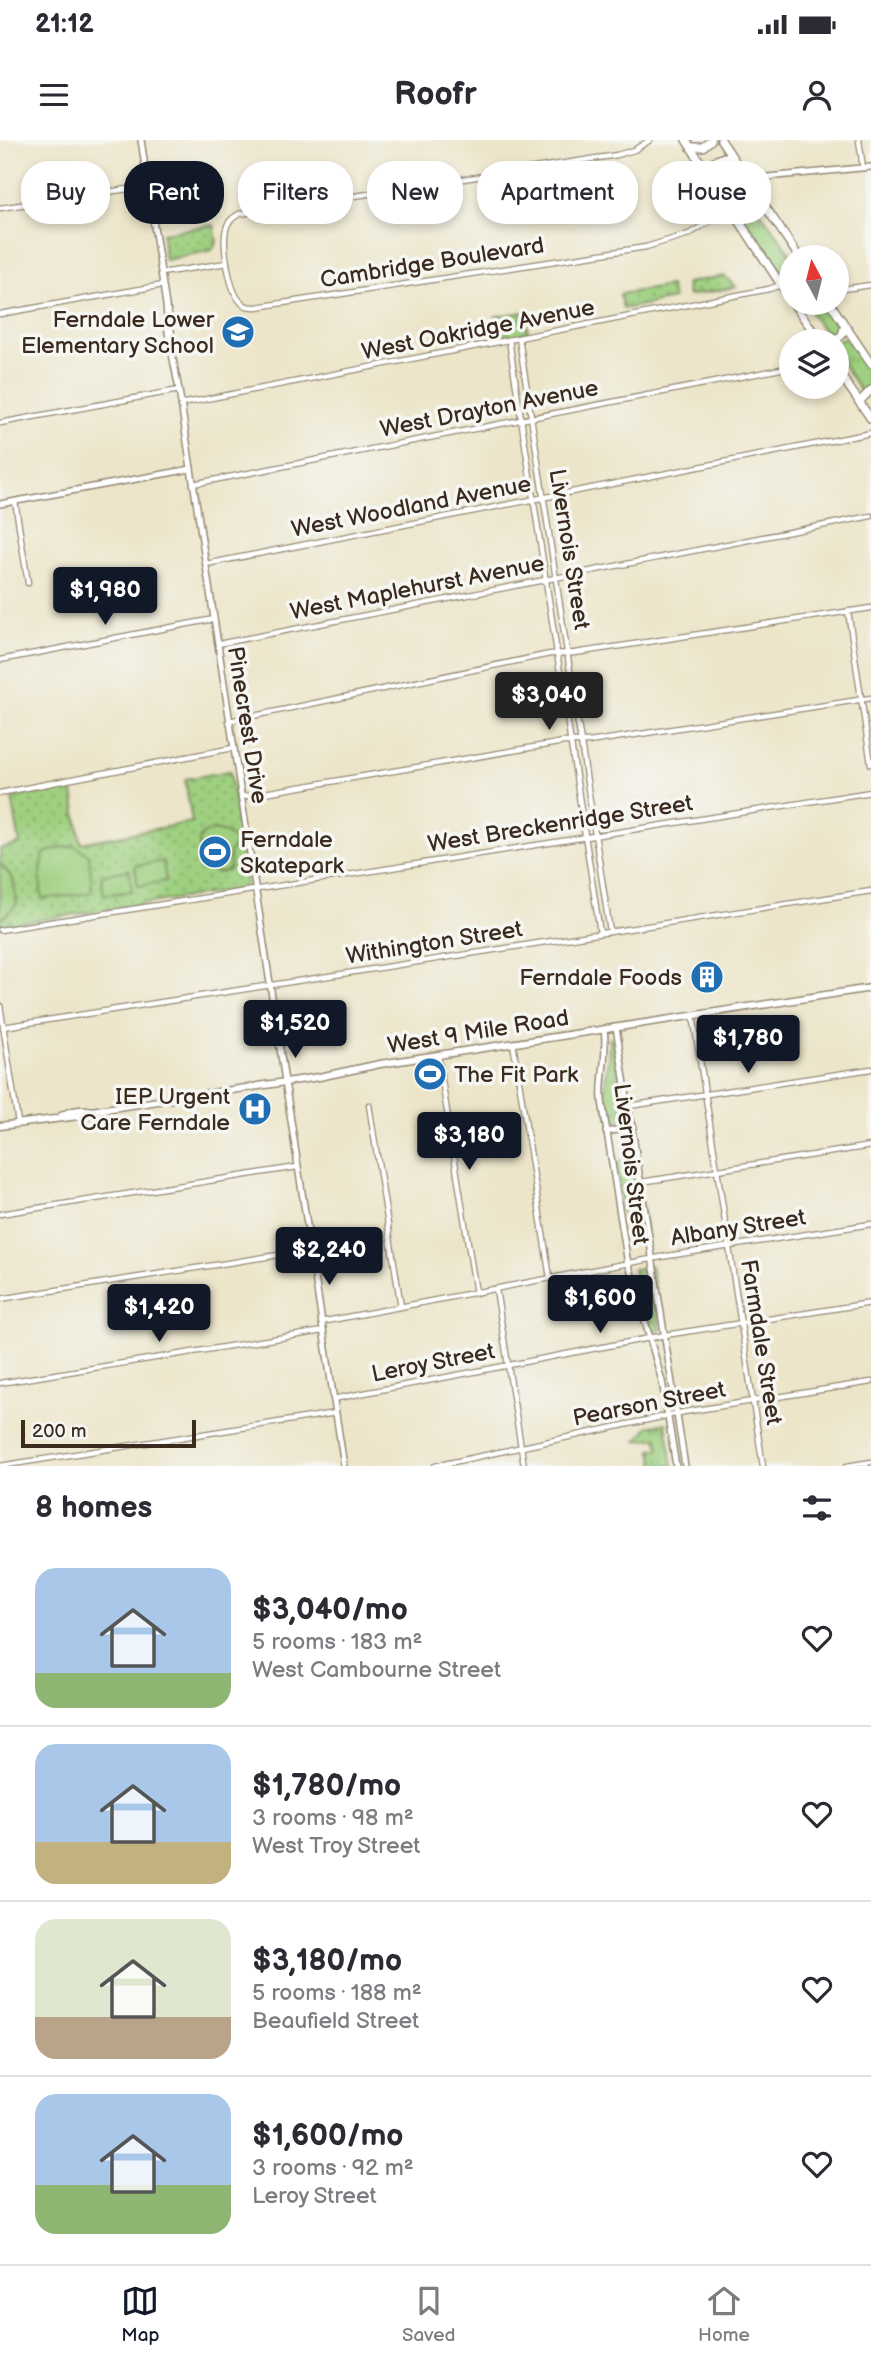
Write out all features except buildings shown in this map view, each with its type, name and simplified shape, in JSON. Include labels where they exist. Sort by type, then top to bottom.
[{"type":"main road","points":[[689,144],[704,147],[711,140]]},
{"type":"main road","points":[[721,140],[735,161]]},
{"type":"main road","points":[[689,144],[700,161]]},
{"type":"main road","points":[[713,161],[724,157],[733,158]]},
{"type":"main road","points":[[771,215],[791,245]]},
{"type":"main road","points":[[740,224],[779,282]]},
{"type":"main road","points":[[838,315],[871,364]]},
{"type":"main road","points":[[844,329],[845,325]]},
{"type":"main road","points":[[849,387],[871,419]]},
{"type":"main road","points":[[859,402],[871,390]]},
{"type":"main road","name":"West 9 Mile Road","points":[[0,1126],[61,1116],[74,1117],[86,1115],[91,1111],[871,988]]},
{"type":"street","name":"Pinecrest Drive","points":[[141,140],[144,161]]},
{"type":"street","name":"Cambridge Boulevard","points":[[650,140],[634,150],[617,155],[239,214],[226,228],[233,291],[241,303],[248,307],[257,307],[646,247],[689,234],[705,224]]},
{"type":"street","points":[[859,140],[863,168]]},
{"type":"street","points":[[771,177],[871,167]]},
{"type":"street","points":[[0,208],[124,190]]},
{"type":"street","name":"Pinecrest Drive","points":[[154,224],[168,333],[179,390],[344,1466]]},
{"type":"street","points":[[161,273],[228,262]]},
{"type":"street","points":[[0,314],[163,285]]},
{"type":"street","points":[[849,288],[871,285]]},
{"type":"street","name":"West Oakridge Avenue","points":[[181,404],[779,286]]},
{"type":"street","name":"Livernois Street","points":[[519,338],[610,932]]},
{"type":"street","name":"Livernois Street","points":[[509,340],[600,933]]},
{"type":"street","name":"West Drayton Avenue","points":[[193,484],[779,369]]},
{"type":"street","points":[[0,423],[179,390]]},
{"type":"street","name":"West Woodland Avenue","points":[[205,564],[871,433]]},
{"type":"street","points":[[0,503],[191,468]]},
{"type":"street","points":[[15,501],[28,583]]},
{"type":"street","name":"West Maplehurst Avenue","points":[[218,644],[871,516]]},
{"type":"street","points":[[229,721],[558,654],[871,608]]},
{"type":"street","points":[[848,611],[871,764]]},
{"type":"street","points":[[0,660],[214,619]]},
{"type":"street","points":[[241,797],[571,742],[871,698]]},
{"type":"street","points":[[0,793],[233,748]]},
{"type":"street","name":"West Breckenridge Street","points":[[0,930],[871,792]]},
{"type":"street","name":"Withington Street","points":[[4,1027],[871,891]]},
{"type":"street","points":[[0,1005],[18,1123]]},
{"type":"street","name":"Farmdale Street","points":[[693,1016],[763,1466]]},
{"type":"street","name":"Livernois Street","points":[[616,1027],[685,1466]]},
{"type":"street","name":"Livernois Street","points":[[604,1029],[606,1059],[601,1090],[606,1132],[628,1264],[662,1381],[676,1466]]},
{"type":"street","points":[[513,1043],[550,1278]]},
{"type":"street","points":[[438,1055],[476,1293]]},
{"type":"street","points":[[629,1106],[871,1069]]},
{"type":"street","points":[[369,1105],[401,1307]]},
{"type":"street","points":[[606,1132],[633,1127]]},
{"type":"street","points":[[641,1182],[871,1146]]},
{"type":"street","points":[[0,1214],[297,1167]]},
{"type":"street","name":"Albany Street","points":[[321,1321],[653,1258],[871,1224]]},
{"type":"street","points":[[0,1299],[310,1250]]},
{"type":"street","points":[[496,1289],[524,1466]]},
{"type":"street","name":"Leroy Street","points":[[333,1399],[665,1335],[871,1303]]},
{"type":"street","points":[[0,1383],[323,1331]]},
{"type":"street","name":"Pearson Street","points":[[435,1466],[677,1413],[871,1382]]},
{"type":"street","points":[[0,1466],[336,1413]]},
{"type":"street","points":[[848,1466],[871,1462]]},
{"type":"green space","points":[[748,224],[769,224],[784,245],[779,245],[779,267]]},
{"type":"green space","points":[[214,225],[217,242],[212,250],[165,260],[162,233]]},
{"type":"green space","points":[[724,276],[736,287],[688,296],[686,283]]},
{"type":"green space","points":[[670,286],[673,299],[623,309],[620,294]]},
{"type":"green space","points":[[525,312],[528,332],[500,338],[496,316]]},
{"type":"green space","points":[[812,315],[831,315],[837,324],[836,329],[824,329]]},
{"type":"green space","points":[[849,343],[871,375],[871,385],[861,392],[849,374]]},
{"type":"green space","points":[[230,771],[247,888],[0,926],[0,849],[20,844],[12,798],[72,787],[81,843],[192,822],[185,779]]},
{"type":"green space","name":"Ferndale Skatepark","points":[[214,830],[226,833],[235,844],[229,853],[230,868],[217,873],[203,860],[199,846],[199,839],[204,833]]},
{"type":"green space","points":[[75,846],[89,855],[92,889],[89,893],[42,899],[40,878],[44,853]]},
{"type":"green space","points":[[163,861],[166,881],[138,886],[135,866]]},
{"type":"green space","points":[[0,863],[13,879],[17,904],[0,918]]},
{"type":"green space","points":[[129,870],[132,891],[104,895],[101,875]]},
{"type":"green space","points":[[609,1038],[612,1038],[624,1114],[622,1120],[616,1123],[610,1121],[606,1112],[604,1091]]},
{"type":"green space","points":[[634,1158],[646,1230],[626,1233],[615,1163]]},
{"type":"green space","points":[[651,1266],[661,1330],[651,1331],[633,1269]]},
{"type":"green space","points":[[666,1423],[673,1466],[655,1466],[652,1450],[659,1449],[658,1438],[637,1441],[648,1427]]},
{"type":"place","name":"Ferndale Lower Elementary School","points":[[238,332]]},
{"type":"place","name":"Ferndale Skatepark","points":[[215,852]]},
{"type":"place","name":"Ferndale Foods","points":[[707,977]]},
{"type":"place","name":"The Fit Park","points":[[430,1074]]},
{"type":"place","name":"IEP Urgent Care Ferndale","points":[[255,1109]]}]
